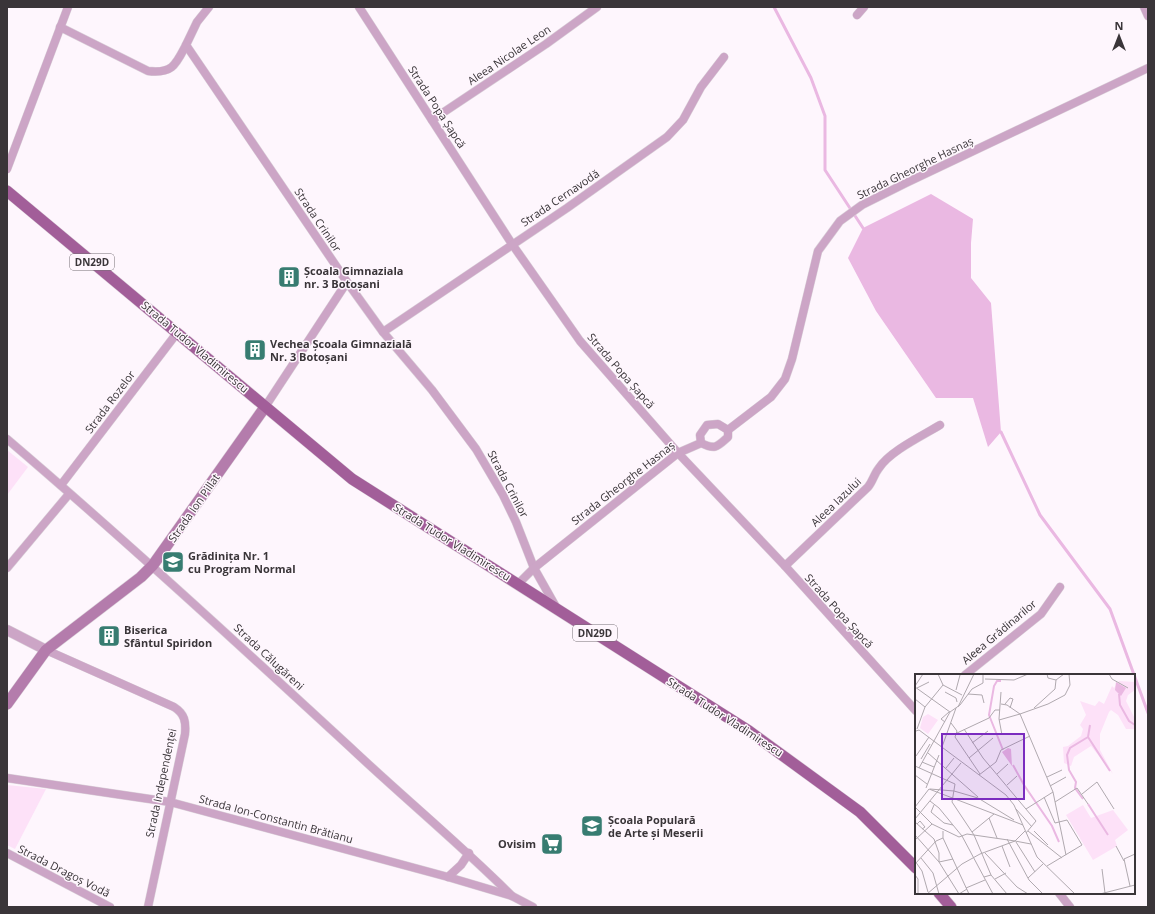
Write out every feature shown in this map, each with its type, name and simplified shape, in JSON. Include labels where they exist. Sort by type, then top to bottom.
[{"type":"main road","name":"Strada Tudor Vladimirescu","points":[[7,191],[352,479],[556,607],[720,712],[790,759],[860,812],[915,867]]},
{"type":"main road","name":"Strada Ion Pillat","points":[[7,704],[46,650],[141,577],[153,565],[266,407]]},
{"type":"main road","points":[[940,894],[951,907]]},
{"type":"street","points":[[7,169],[68,7]]},
{"type":"street","points":[[60,27],[148,71],[160,72],[175,65],[197,22],[209,7]]},
{"type":"street","name":"Strada Popa Șapcă","points":[[359,7],[512,244],[580,341],[678,453],[785,566],[915,710]]},
{"type":"street","name":"Aleea Nicolae Leon","points":[[432,120],[546,44],[597,7]]},
{"type":"street","points":[[857,15],[864,7]]},
{"type":"street","points":[[1144,7],[1148,16]]},
{"type":"street","name":"Strada Crinilor","points":[[186,45],[347,282],[383,332],[432,390],[476,449],[513,515],[534,568],[556,607]]},
{"type":"street","name":"Strada Cernavodă","points":[[383,332],[567,208],[667,137],[683,120],[701,87],[724,57]]},
{"type":"street","name":"Strada Gheorghe Hasnaș","points":[[728,430],[772,397],[785,379],[792,359],[818,251],[840,221],[862,205],[1148,68]]},
{"type":"street","name":"Strada Ion Pillat","points":[[266,407],[347,282]]},
{"type":"street","name":"Strada Rozelor","points":[[61,485],[177,333]]},
{"type":"street","points":[[718,424],[728,430],[728,437],[715,447],[710,448],[701,443],[700,435],[707,425],[718,424]]},
{"type":"street","name":"Aleea Iazului","points":[[785,566],[868,487],[874,480],[878,468],[884,462],[895,452],[940,425]]},
{"type":"street","name":"Strada Călugăreni","points":[[7,439],[153,565],[378,773],[469,853],[512,896]]},
{"type":"street","name":"Strada Gheorghe Hasnaș","points":[[518,584],[534,568],[678,453],[701,443]]},
{"type":"street","points":[[7,568],[69,494]]},
{"type":"street","name":"Aleea Grădinarilor","points":[[966,674],[1041,614],[1060,587]]},
{"type":"street","name":"Strada Independenței","points":[[7,630],[46,650],[174,707],[182,712],[186,724],[185,734],[148,907]]},
{"type":"street","name":"Strada Ion-Constantin Brătianu","points":[[7,778],[170,802],[448,877],[512,896],[532,907]]},
{"type":"street","name":"Strada Dragoș Vodă","points":[[7,853],[108,906]]},
{"type":"street","points":[[448,877],[461,865],[469,853]]},
{"type":"street","points":[[1060,894],[1070,907]]},
{"type":"shaded area","points":[[931,194],[973,219],[971,278],[991,303],[1001,432],[988,447],[973,398],[936,398],[876,311],[848,258],[863,228]]},
{"type":"shaded area","points":[[7,450],[28,467],[7,495]]},
{"type":"shaded area","points":[[7,785],[46,789],[15,849],[7,845]]},
{"type":"waterway","points":[[774,7],[811,78],[825,116],[825,170],[863,228]]},
{"type":"waterway","points":[[1001,432],[1040,515],[1110,609],[1134,674]]},
{"type":"waterway","points":[[1135,677],[1148,713]]},
{"type":"place","name":"Școala Gimnaziala nr. 3 Botoșani","points":[[289,277]]},
{"type":"place","name":"Vechea Școala Gimnazială Nr. 3 Botoșani","points":[[255,350]]},
{"type":"place","name":"Grădinița Nr. 1 cu Program Normal","points":[[173,562]]},
{"type":"place","name":"Biserica Sfântul Spiridon","points":[[109,636]]},
{"type":"place","name":"Școala Populară de Arte și Meserii","points":[[592,826]]},
{"type":"place","name":"Ovisim","points":[[552,844]]}]
